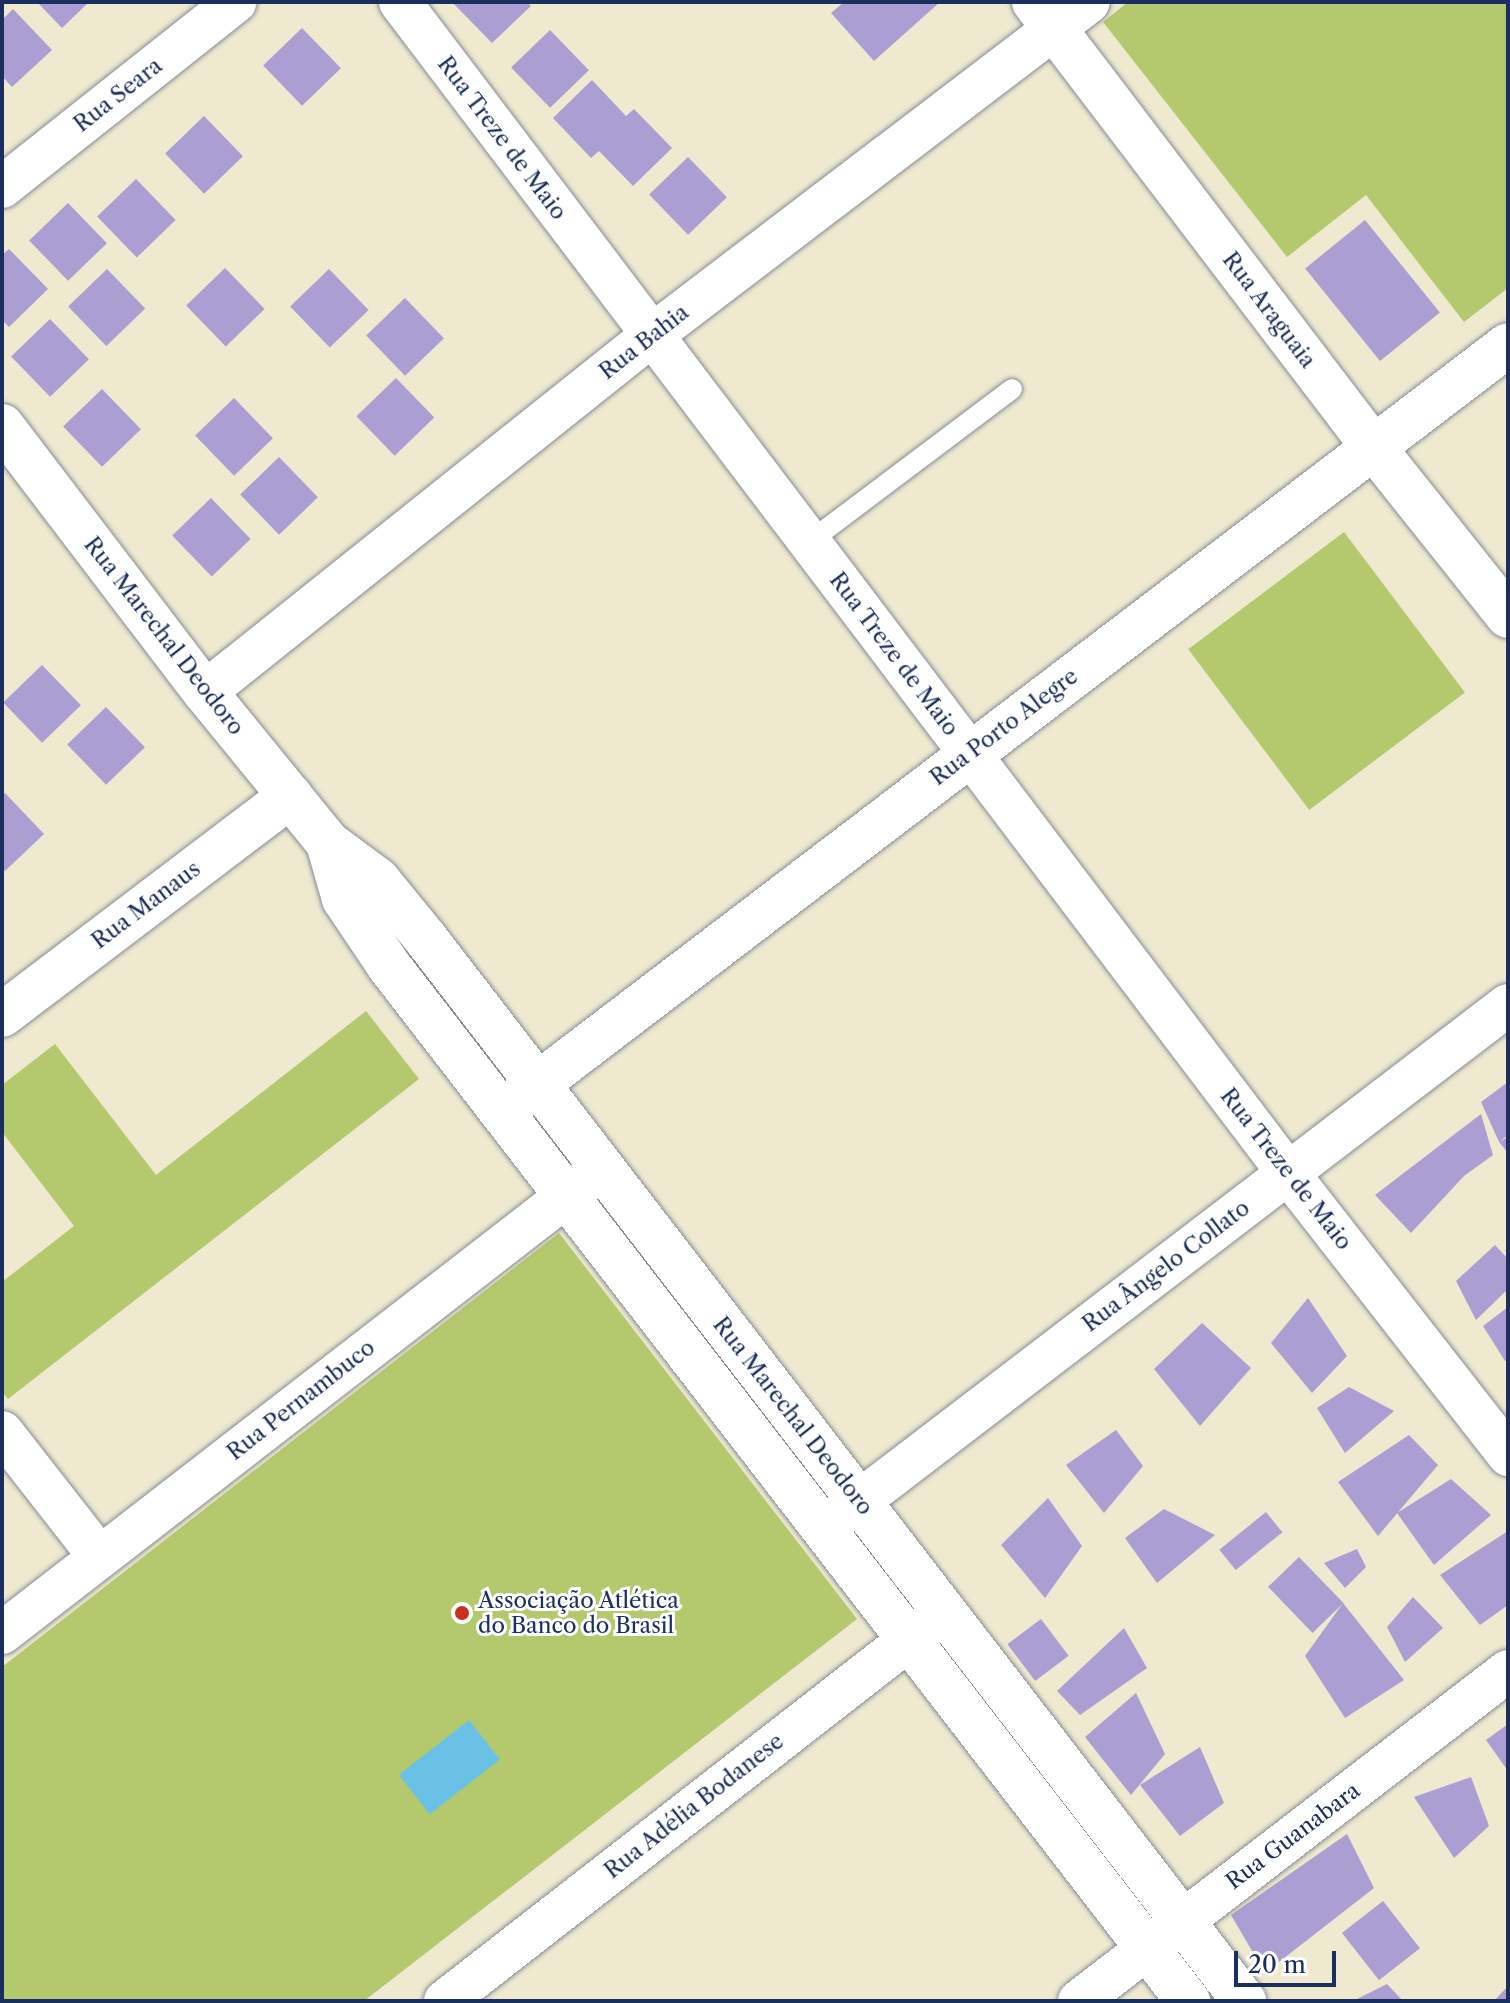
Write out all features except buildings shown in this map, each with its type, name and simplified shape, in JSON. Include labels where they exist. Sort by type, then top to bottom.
[{"type":"street","name":"Rua Seara","points":[[2,187],[235,2]]},
{"type":"street","name":"Rua Treze de Maio","points":[[400,2],[1288,1173],[1508,1455]]},
{"type":"street","name":"Rua Bahia","points":[[205,692],[652,335],[1045,15],[1089,2]]},
{"type":"street","name":"Rua Araguaia","points":[[1045,15],[1374,448],[1508,616]]},
{"type":"street","name":"Rua Porto Alegre","points":[[502,1111],[1508,345]]},
{"type":"street","name":"Rua Marechal Deodoro","points":[[2,426],[205,692],[328,843],[378,880],[426,939],[722,1324],[842,1514],[908,1639],[1188,2001]]},
{"type":"street","name":"Rua Manaus","points":[[2,1015],[290,796]]},
{"type":"street","name":"Rua Marechal Deodoro","points":[[328,843],[344,899],[389,966],[689,1351],[842,1514],[944,1613],[1244,2001]]},
{"type":"street","points":[[389,966],[426,939]]},
{"type":"street","name":"Rua Ângelo Collato","points":[[842,1514],[1508,1005]]},
{"type":"street","name":"Rua Pernambuco","points":[[2,1633],[602,1168]]},
{"type":"street","points":[[689,1351],[722,1324]]},
{"type":"street","points":[[2,1432],[99,1556]]},
{"type":"street","name":"Rua Adélia Bodanese","points":[[445,2001],[944,1613]]},
{"type":"street","name":"Rua Guanabara","points":[[1079,2001],[1508,1671]]},
{"type":"street","points":[[1031,1798],[1067,1771]]},
{"type":"lane","points":[[809,542],[1012,389]]},
{"type":"green space","points":[[1128,2],[1508,2],[1508,288],[1464,322],[1366,195],[1287,257],[1103,22]]},
{"type":"green space","points":[[1344,532],[1465,693],[1309,810],[1188,649]]},
{"type":"green space","points":[[366,1011],[419,1079],[8,1399],[2,1392],[2,1282],[74,1226],[2,1132],[2,1085],[55,1044],[156,1175]]},
{"type":"green space","name":"Associação Atlética do Banco do Brasil","points":[[559,1233],[857,1619],[364,2001],[2,2001],[2,1667]]},
{"type":"water","points":[[469,1720],[500,1759],[430,1814],[399,1775]]},
{"type":"place","name":"Associação Atlética do Banco do Brasil","points":[[462,1613]]}]
